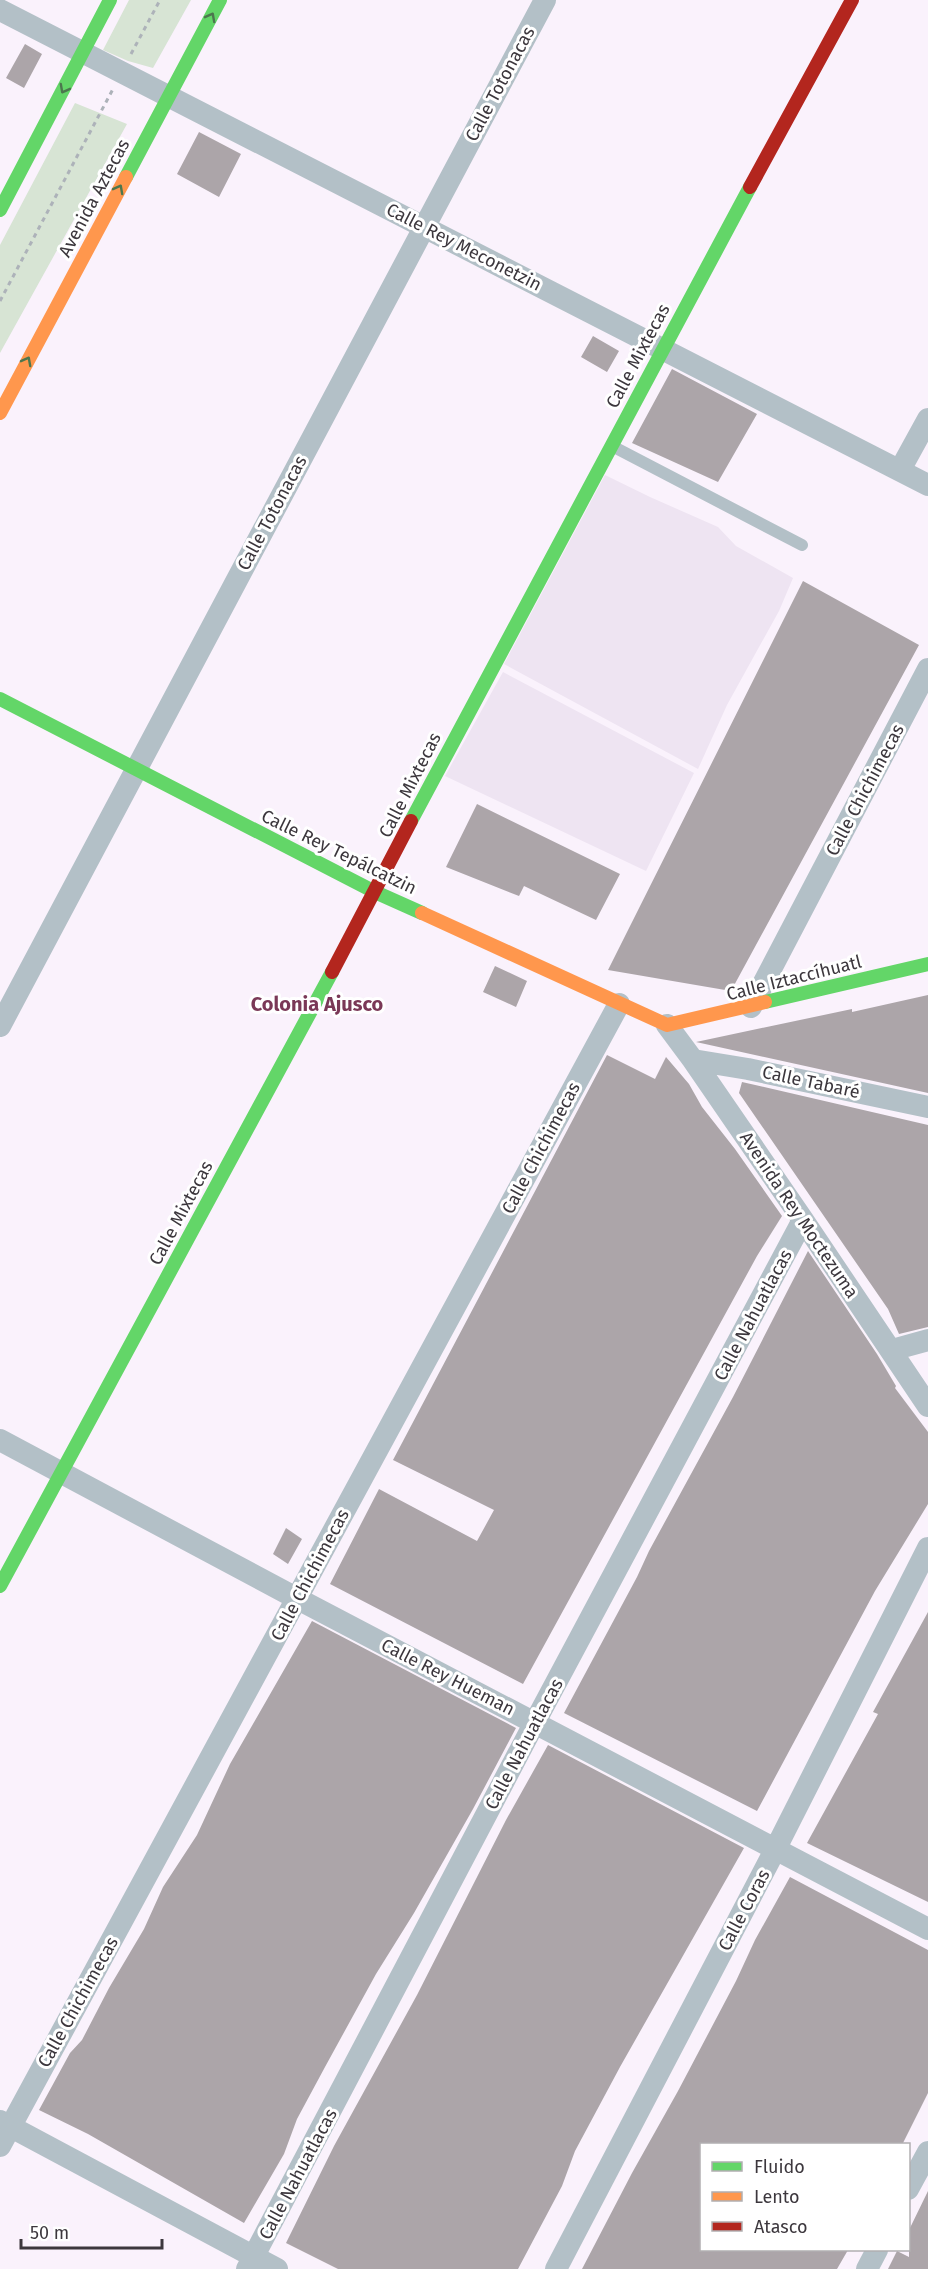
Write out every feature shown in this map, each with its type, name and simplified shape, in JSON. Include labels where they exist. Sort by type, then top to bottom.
[{"type":"street","points":[[0,210],[110,0]]},
{"type":"street","name":"Avenida Aztecas","points":[[0,413],[220,0]]},
{"type":"street","name":"Calle Totonacas","points":[[0,1026],[545,0]]},
{"type":"street","name":"Calle Mixtecas","points":[[0,1586],[375,892],[436,772],[662,349],[852,0]]},
{"type":"street","name":"Calle Rey Meconetzin","points":[[0,10],[928,485]]},
{"type":"street","points":[[900,470],[928,419]]},
{"type":"street","name":"Calle Chichimecas","points":[[751,1007],[928,669]]},
{"type":"street","name":"Calle Rey Tepálcatzin","points":[[0,699],[375,892],[667,1025]]},
{"type":"street","name":"Calle Iztaccíhuatl","points":[[667,1025],[751,1007],[926,961]]},
{"type":"street","name":"Calle Chichimecas","points":[[3,2131],[298,1599],[619,1004]]},
{"type":"street","name":"Avenida Rey Moctezuma","points":[[667,1025],[803,1220],[928,1406]]},
{"type":"street","name":"Calle Tabaré","points":[[693,1060],[748,1069],[928,1107]]},
{"type":"street","name":"Calle Nahuatlacas","points":[[251,2263],[535,1722],[803,1220]]},
{"type":"street","points":[[891,1350],[928,1340]]},
{"type":"street","name":"Calle Rey Hueman","points":[[0,1440],[928,1929]]},
{"type":"street","name":"Calle Coras","points":[[556,2269],[776,1850],[928,1548]]},
{"type":"street","points":[[3,2131],[251,2263],[277,2269]]},
{"type":"street","points":[[910,2187],[928,2152]]},
{"type":"street","points":[[867,2269],[876,2251]]},
{"type":"lane","points":[[611,445],[802,545]]},
{"type":"path","points":[[0,301],[99,113]]},
{"type":"shaded area","points":[[605,475],[718,527],[736,546],[793,578],[779,611],[727,705],[698,769],[504,664]]},
{"type":"shaded area","points":[[503,672],[694,773],[646,871],[445,776]]},
{"type":"green space","points":[[129,0],[191,0],[153,68],[128,61],[103,50]]},
{"type":"green space","points":[[75,103],[127,124],[0,353],[0,245]]},
{"type":"building","points":[[25,44],[42,54],[24,88],[6,78]]},
{"type":"building","points":[[199,132],[241,154],[219,197],[177,174]]},
{"type":"building","points":[[593,336],[619,351],[607,372],[581,357]]},
{"type":"building","points":[[672,369],[757,414],[718,482],[632,443]]},
{"type":"building","points":[[803,581],[919,645],[731,991],[608,970]]},
{"type":"building","points":[[477,804],[620,874],[596,920],[524,886],[519,896],[446,867]]},
{"type":"building","points":[[495,966],[527,981],[516,1007],[483,992]]},
{"type":"building","points":[[928,995],[928,1093],[696,1042],[852,1009],[852,1012]]},
{"type":"building","points":[[607,1055],[655,1079],[666,1057],[689,1084],[702,1107],[782,1216],[757,1256],[523,1684],[330,1584],[379,1489],[477,1541],[494,1510],[393,1460]]},
{"type":"building","points":[[742,1082],[928,1125],[928,1327],[899,1334],[888,1309],[739,1093]]},
{"type":"building","points":[[808,1251],[877,1354],[896,1386],[895,1388],[928,1432],[928,1504],[875,1591],[757,1811],[564,1713],[733,1397]]},
{"type":"building","points":[[286,1528],[302,1539],[288,1564],[273,1554]]},
{"type":"building","points":[[928,1612],[928,1902],[807,1843],[878,1714],[873,1712]]},
{"type":"building","points":[[312,1621],[516,1728],[414,1913],[376,1974],[297,2119],[284,2154],[244,2223],[88,2134],[39,2110],[70,2053],[82,2040],[144,1929],[163,1887],[197,1835],[230,1764]]},
{"type":"building","points":[[548,1745],[744,1848],[620,2067],[575,2151],[562,2186],[518,2269],[338,2269],[286,2243],[334,2146],[417,1995],[506,1820]]},
{"type":"building","points":[[790,1877],[928,1950],[928,2093],[903,2143],[700,2143],[700,2251],[847,2251],[837,2269],[582,2269],[736,1981],[755,1940]]},
{"type":"building","points":[[928,2191],[928,2269],[888,2269],[897,2251],[909,2257],[910,2228]]},
{"type":"traffic: fast","points":[[0,210],[110,0]]},
{"type":"traffic: fast","points":[[126,177],[220,0]]},
{"type":"traffic: fast","points":[[411,821],[750,187]]},
{"type":"traffic: fast","points":[[0,699],[375,892],[422,913]]},
{"type":"traffic: fast","points":[[765,1002],[928,964]]},
{"type":"traffic: fast","points":[[0,1586],[332,972]]},
{"type":"traffic: slow","points":[[0,413],[126,177]]},
{"type":"traffic: slow","points":[[422,913],[667,1025],[765,1002]]},
{"type":"traffic: jam","points":[[750,187],[852,0]]},
{"type":"traffic: jam","points":[[332,972],[411,821]]},
{"type":"district","name":"Colonia Ajusco","points":[[317,1004]]}]
